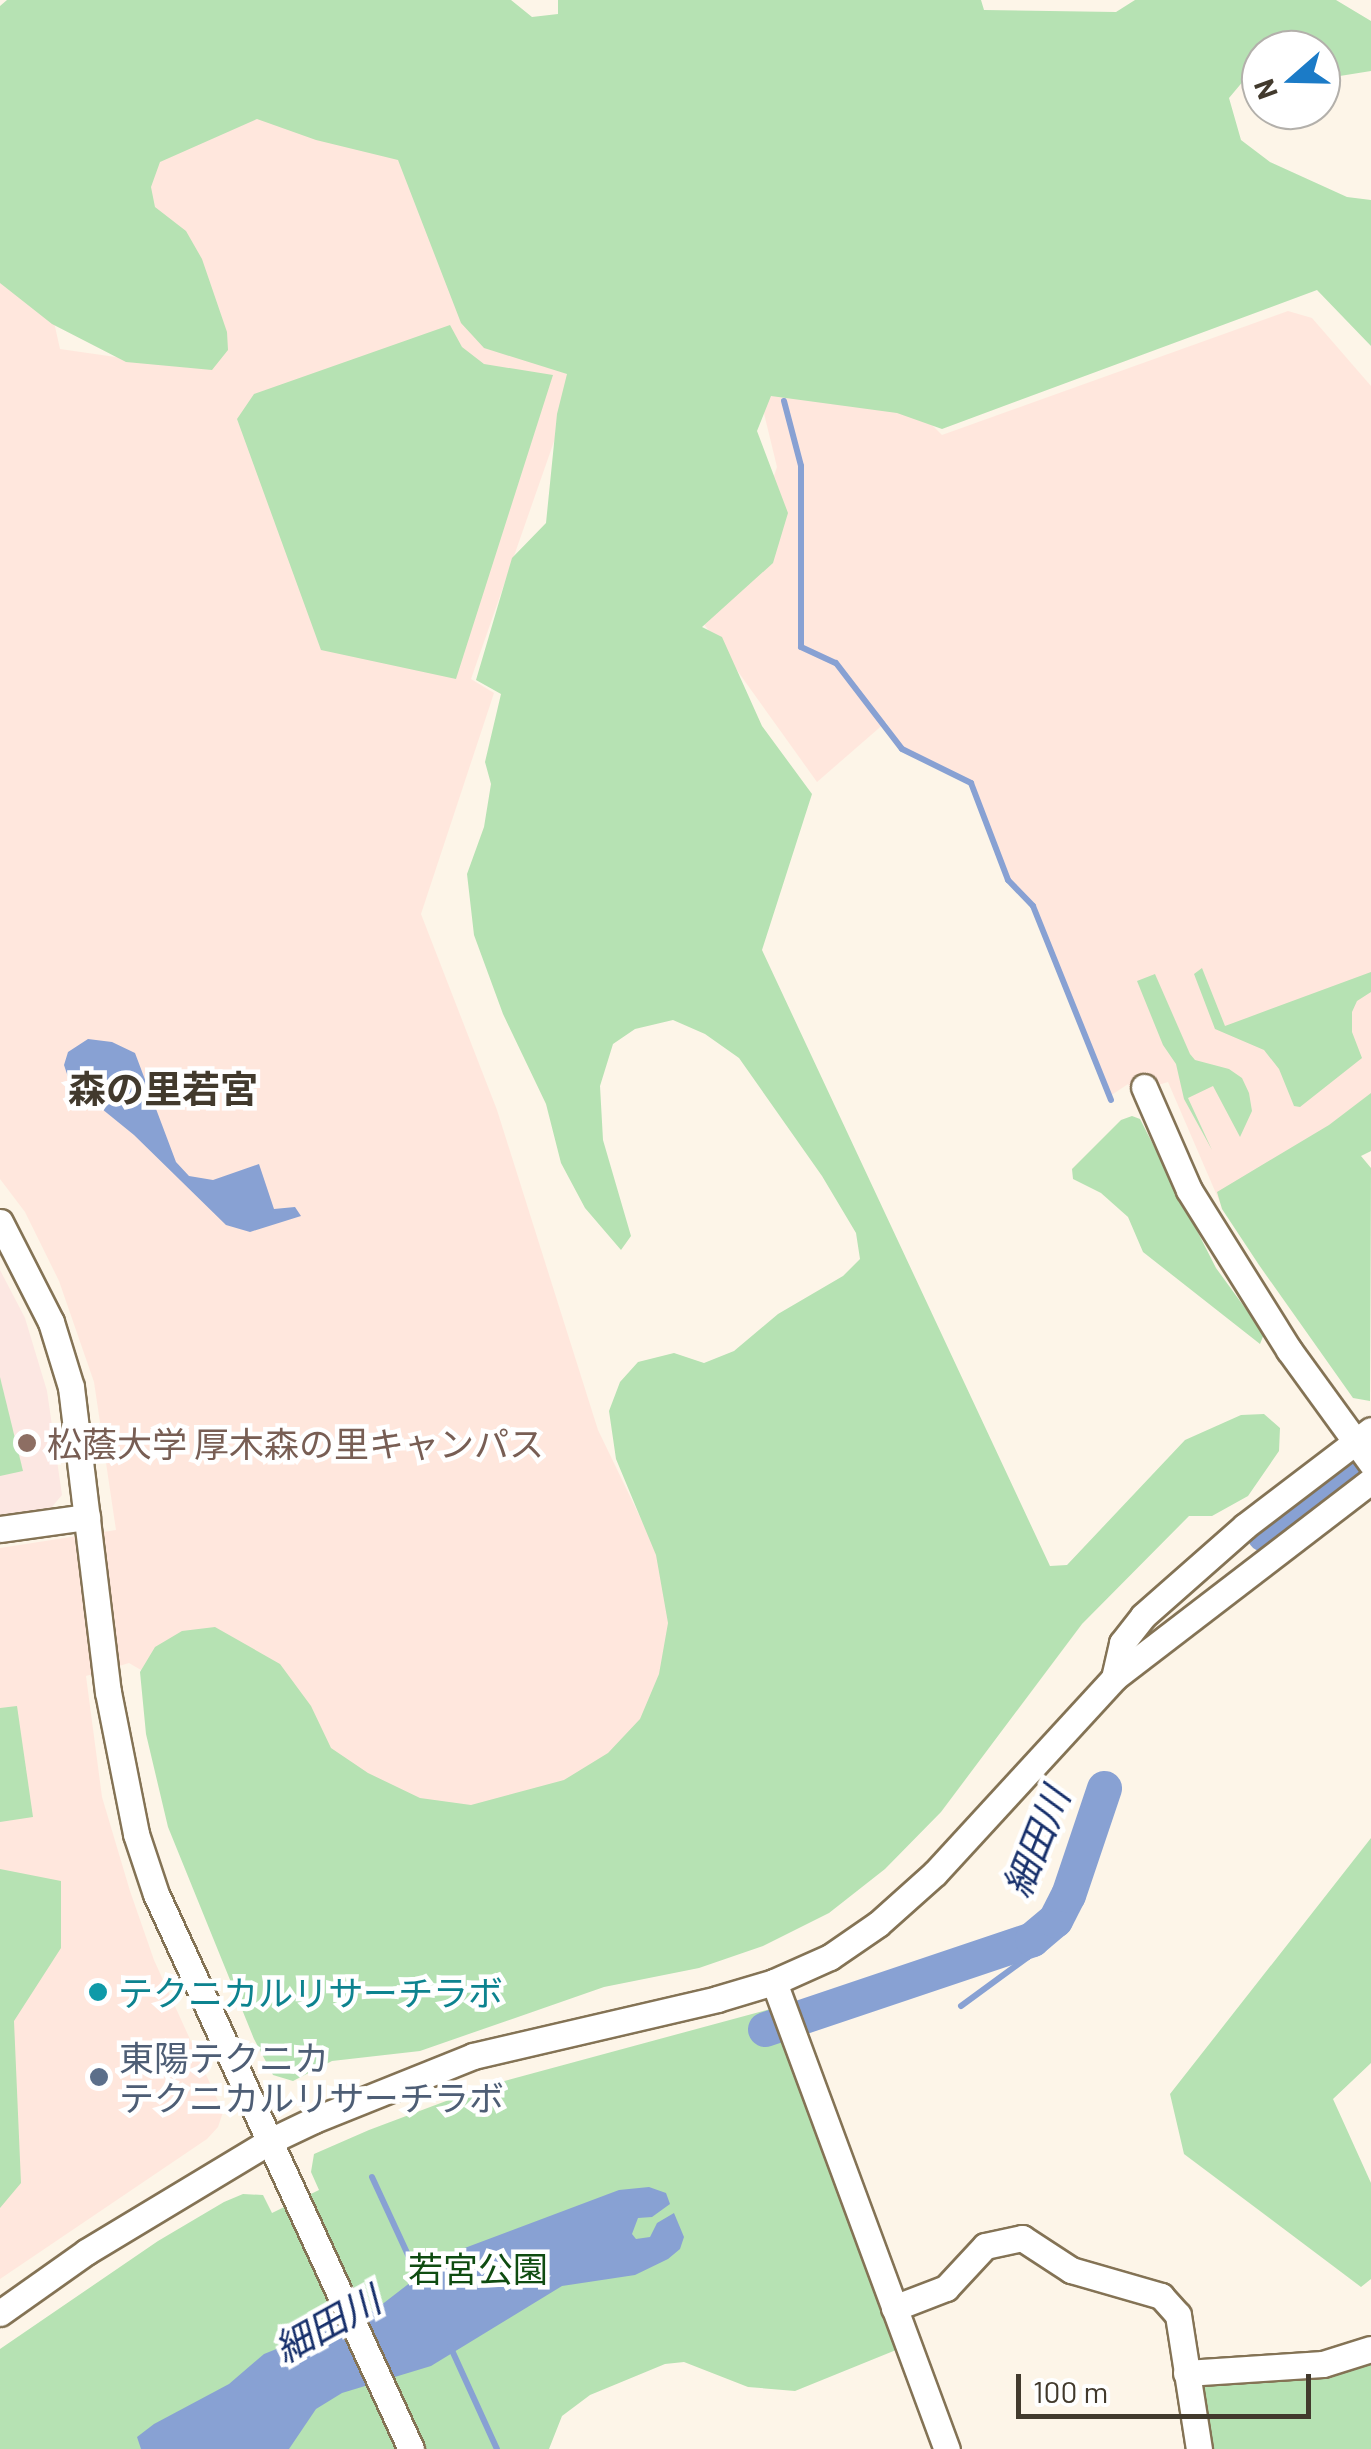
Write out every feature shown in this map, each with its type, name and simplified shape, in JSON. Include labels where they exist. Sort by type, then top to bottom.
[{"type":"street","points":[[1114,1678],[1122,1643],[1143,1616],[1245,1526],[1365,1446],[1286,1345],[1189,1190],[1144,1087]]},
{"type":"street","points":[[0,1222],[45,1308],[71,1387],[108,1692],[136,1834],[180,1949],[411,2449]]},
{"type":"street","points":[[0,2313],[86,2252],[270,2141],[472,2056],[570,2036],[774,1982],[830,1956],[878,1924],[935,1873],[1114,1678],[1371,1481]]},
{"type":"street","points":[[0,1530],[87,1517]]},
{"type":"street","points":[[774,1982],[947,2449]]},
{"type":"street","points":[[894,2308],[946,2288],[984,2246],[1022,2238],[1071,2270],[1161,2296],[1178,2315],[1199,2449]]},
{"type":"street","points":[[1186,2373],[1322,2364],[1371,2349]]},
{"type":"shaded area","points":[[200,62],[908,401],[942,435],[1288,311],[1312,318],[1371,386],[1371,1151],[1221,1205],[1168,1082],[1132,1093],[1128,1084],[1110,1096],[1034,905],[1010,880],[972,782],[903,748],[886,722],[817,782],[696,613],[751,545],[777,467],[760,397],[572,390],[471,679],[494,693],[421,914],[497,1110],[598,1430],[682,1604],[676,1709],[569,1809],[436,1842],[129,1663],[86,1676],[102,1797],[130,1891],[154,1960],[223,2112],[218,2127],[207,2139],[0,2279],[0,1548],[116,1530],[94,1382],[59,1281],[25,1212],[0,1179],[0,274],[52,313],[60,349],[192,368],[5,182]]},
{"type":"shaded area","name":"松蔭大学 厚木森の里キャンパス","points":[[0,1270],[25,1318],[47,1391],[62,1495],[51,1508],[0,1515]]},
{"type":"green space","points":[[7,0],[511,0],[532,17],[558,14],[558,0],[981,0],[984,10],[1116,12],[1135,0],[1336,0],[1371,21],[1371,71],[1341,76],[1341,30],[1241,30],[1241,84],[1229,98],[1241,140],[1270,162],[1347,197],[1371,200],[1371,346],[1317,290],[942,429],[897,413],[771,396],[757,431],[788,513],[773,563],[702,627],[722,637],[762,726],[812,794],[762,950],[1050,1566],[1067,1565],[1185,1440],[1241,1415],[1264,1414],[1280,1428],[1279,1451],[1248,1496],[1212,1516],[1189,1516],[1082,1624],[941,1812],[885,1869],[829,1913],[763,1946],[699,1968],[604,1987],[420,2051],[332,2061],[293,2081],[273,2075],[254,2039],[168,1827],[146,1734],[140,1672],[155,1647],[182,1631],[215,1627],[280,1664],[311,1706],[331,1748],[368,1773],[420,1798],[471,1805],[564,1780],[608,1753],[640,1719],[659,1674],[668,1623],[656,1555],[616,1459],[609,1411],[620,1382],[638,1362],[674,1353],[704,1363],[734,1351],[778,1314],[843,1276],[860,1259],[856,1233],[822,1176],[739,1058],[705,1034],[673,1020],[635,1029],[613,1044],[600,1086],[603,1140],[631,1236],[621,1250],[585,1208],[561,1163],[546,1104],[503,1014],[474,935],[467,874],[484,827],[491,784],[485,762],[501,694],[476,680],[512,558],[546,523],[557,414],[567,374],[484,348],[461,323],[398,160],[316,140],[257,119],[160,162],[151,187],[155,207],[186,231],[202,259],[227,332],[228,350],[212,370],[126,362],[52,324],[0,283],[0,6]]},
{"type":"green space","points":[[450,325],[462,347],[484,364],[553,375],[456,679],[321,650],[237,419],[254,394]]},
{"type":"green space","points":[[1202,968],[1225,1026],[1371,972],[1371,992],[1357,1001],[1352,1012],[1352,1032],[1362,1058],[1300,1107],[1294,1106],[1279,1069],[1264,1050],[1215,1029],[1194,974]]},
{"type":"green space","points":[[1155,974],[1190,1054],[1195,1060],[1229,1069],[1242,1078],[1249,1093],[1252,1111],[1240,1137],[1213,1086],[1188,1098],[1212,1150],[1184,1099],[1176,1064],[1163,1045],[1137,981]]},
{"type":"green space","points":[[1371,1093],[1371,1151],[1361,1156],[1371,1168],[1370,1401],[1353,1398],[1222,1209],[1217,1192],[1329,1125]]},
{"type":"green space","points":[[1132,1116],[1140,1119],[1216,1268],[1264,1334],[1260,1344],[1143,1252],[1128,1217],[1101,1193],[1073,1179],[1072,1169],[1121,1120]]},
{"type":"green space","points":[[0,1377],[23,1471],[0,1476]]},
{"type":"green space","points":[[17,1706],[33,1817],[0,1822],[0,1708]]},
{"type":"green space","points":[[1371,1838],[1371,2063],[1333,2099],[1371,2183],[1371,2279],[1361,2287],[1184,2154],[1170,2094]]},
{"type":"green space","points":[[0,1869],[61,1881],[61,1948],[14,2021],[21,2183],[0,2208]]},
{"type":"green space","name":"若宮公園","points":[[774,2008],[901,2348],[795,2391],[748,2387],[684,2362],[665,2364],[590,2395],[562,2416],[549,2449],[0,2449],[0,2349],[158,2241],[224,2202],[243,2194],[263,2195],[272,2213],[319,2190],[311,2172],[314,2154],[369,2130],[486,2086]]},
{"type":"green space","points":[[1371,2356],[1371,2449],[1207,2449],[1198,2378]]},
{"type":"water","points":[[88,1039],[112,1042],[135,1053],[176,1162],[189,1176],[213,1180],[259,1164],[274,1209],[295,1207],[301,1216],[250,1232],[226,1225],[134,1135],[70,1083],[64,1065],[68,1052]]},
{"type":"water","points":[[649,2187],[666,2193],[670,2204],[652,2217],[638,2218],[632,2234],[636,2239],[650,2237],[657,2223],[674,2213],[684,2237],[680,2249],[668,2259],[635,2275],[562,2286],[431,2366],[342,2393],[316,2409],[289,2449],[141,2449],[137,2437],[229,2384],[264,2354],[376,2309],[446,2255],[619,2190]]},
{"type":"waterway","points":[[784,401],[801,466],[801,647],[836,663],[902,749],[971,783],[1008,880],[1033,906],[1111,1100]]},
{"type":"waterway","name":"細田川","points":[[1264,1534],[1371,1455]]},
{"type":"waterway","name":"細田川","points":[[765,2029],[1032,1939],[1055,1920],[1068,1895],[1104,1788]]},
{"type":"waterway","points":[[961,2006],[1028,1957],[1045,1941],[1055,1920]]},
{"type":"waterway","points":[[372,2177],[422,2285]]},
{"type":"waterway","points":[[450,2346],[497,2449]]},
{"type":"place","name":"松蔭大学 厚木森の里キャンパス","points":[[27,1443]]},
{"type":"place","name":"テクニカルリサーチラボ","points":[[98,1992]]},
{"type":"place","name":"東陽テクニカ テクニカルリサーチラボ","points":[[99,2077]]},
{"type":"district","name":"森の里若宮","points":[[163,1089]]}]
